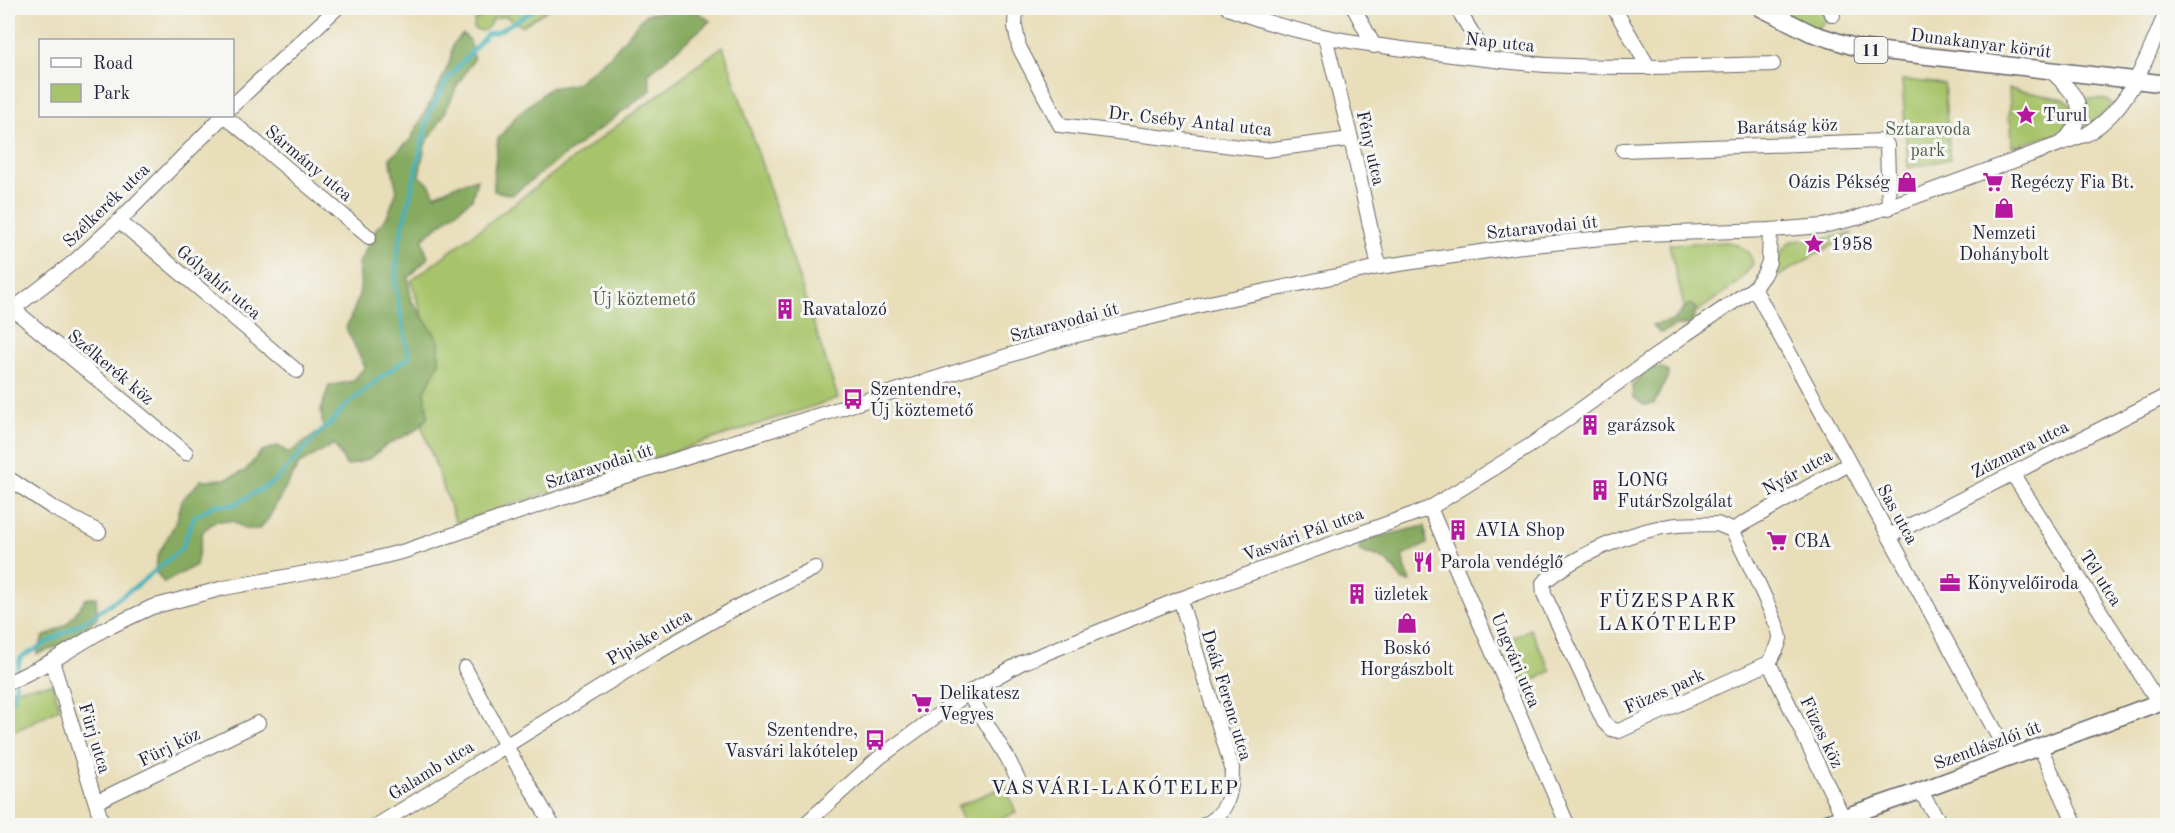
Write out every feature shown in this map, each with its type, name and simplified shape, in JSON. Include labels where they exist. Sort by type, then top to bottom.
[{"type":"main road","name":"Dunakanyar körút","points":[[1761,8],[1811,33],[1858,48],[2168,84]]},
{"type":"main road","name":"Szentlászlói út","points":[[1818,825],[2010,758],[2163,701]]},
{"type":"street","points":[[234,104],[337,8]]},
{"type":"street","name":"Dr. Cséby Antal utca","points":[[1016,8],[1015,27],[1019,47],[1060,125],[1265,150],[1351,140]]},
{"type":"street","name":"Nap utca","points":[[1228,8],[1325,37],[1374,46],[1485,59],[1545,65],[1649,68],[1773,64]]},
{"type":"street","points":[[1354,8],[1374,46]]},
{"type":"street","points":[[1457,8],[1480,46],[1485,59]]},
{"type":"street","points":[[1614,8],[1649,68]]},
{"type":"street","name":"Sztaravodai út","points":[[8,683],[50,662],[103,630],[152,607],[224,588],[349,565],[405,551],[615,479],[1061,339],[1214,302],[1379,267],[1514,247],[1629,235],[1770,230],[1823,226],[1857,218],[2087,134],[2100,126],[2124,102],[2166,14]]},
{"type":"street","name":"Fény utca","points":[[1325,37],[1379,267]]},
{"type":"street","points":[[2052,72],[2074,93],[2079,113],[2077,124],[2064,142]]},
{"type":"street","name":"Szélkerék utca","points":[[10,311],[75,261],[223,117]]},
{"type":"street","name":"Sármány utca","points":[[225,117],[369,237]]},
{"type":"street","name":"Barátság köz","points":[[1623,150],[1884,141],[1887,145],[1888,208]]},
{"type":"street","name":"Gólyahír utca","points":[[118,221],[297,371]]},
{"type":"street","name":"Vasvári Pál utca","points":[[803,825],[880,757],[968,693],[1021,663],[1179,599],[1430,508],[1531,445],[1686,333],[1754,288],[1769,262],[1770,230]]},
{"type":"street","name":"Sas utca","points":[[1754,288],[2010,758]]},
{"type":"street","name":"Szélkerék köz","points":[[10,311],[186,453]]},
{"type":"street","name":"Zúzmara utca","points":[[1889,536],[2168,394]]},
{"type":"street","name":"Nyár utca","points":[[1732,530],[1849,464]]},
{"type":"street","name":"Tél utca","points":[[2012,473],[2163,701]]},
{"type":"street","points":[[8,478],[53,508],[99,532]]},
{"type":"street","name":"Ungvári utca","points":[[1430,508],[1568,825]]},
{"type":"street","name":"Füzes park","points":[[1732,530],[1717,524],[1670,525],[1634,534],[1587,554],[1556,571],[1543,583],[1544,594],[1604,722],[1611,729],[1619,731],[1639,723],[1769,663]]},
{"type":"street","points":[[1732,530],[1781,635],[1777,650],[1769,663]]},
{"type":"street","name":"Pipiske utca","points":[[506,746],[651,656],[739,606],[815,568]]},
{"type":"street","name":"Deák Ferenc utca","points":[[1179,599],[1232,768],[1232,788],[1226,805],[1214,821],[1202,825]]},
{"type":"street","name":"Fürj utca","points":[[50,662],[103,825]]},
{"type":"street","name":"Füzes köz","points":[[1769,663],[1843,817]]},
{"type":"street","points":[[465,668],[506,746],[554,825]]},
{"type":"street","points":[[968,693],[1007,757],[1021,785]]},
{"type":"street","name":"Fürj köz","points":[[96,802],[258,723]]},
{"type":"street","name":"Galamb utca","points":[[376,825],[506,746]]},
{"type":"street","points":[[2040,747],[2076,825]]},
{"type":"street","points":[[1920,790],[1942,825]]},
{"type":"green space","points":[[517,8],[550,8],[522,26],[505,16],[493,19],[482,31],[474,29],[475,20],[496,11]]},
{"type":"green space","points":[[693,8],[710,21],[648,74],[651,90],[512,195],[494,191],[498,139],[518,114],[550,88],[575,84],[610,56],[646,14]]},
{"type":"green space","points":[[1761,8],[1828,8],[1833,15],[1811,33]]},
{"type":"green space","points":[[463,34],[470,41],[474,59],[425,145],[419,176],[429,184],[435,195],[477,179],[472,199],[422,239],[428,258],[408,278],[411,300],[439,340],[439,363],[425,391],[428,417],[416,430],[383,447],[371,458],[347,466],[334,444],[299,464],[268,519],[259,529],[245,529],[233,521],[216,521],[203,531],[196,565],[164,583],[155,570],[158,555],[177,520],[182,500],[201,480],[225,479],[245,471],[262,451],[278,446],[289,453],[323,429],[321,410],[329,386],[353,381],[365,367],[346,328],[360,290],[358,265],[376,229],[387,217],[397,191],[390,158],[410,140],[439,86],[450,61],[453,44]]},
{"type":"green space","name":"Új köztemető","points":[[723,46],[838,398],[456,523],[410,393],[436,356],[411,281]]},
{"type":"green space","name":"Sztaravoda park","points":[[1902,80],[1944,84],[1950,159],[1908,168]]},
{"type":"green space","points":[[2009,89],[2064,99],[2074,114],[2068,129],[2012,147],[2011,123],[2008,119]]},
{"type":"green space","points":[[2082,98],[2109,100],[2112,104],[2106,113],[2086,128],[2088,118]]},
{"type":"green space","points":[[1853,233],[1774,279],[1781,252],[1791,241],[1822,239]]},
{"type":"green space","points":[[1728,242],[1747,252],[1753,264],[1739,282],[1687,319],[1669,244]]},
{"type":"green space","points":[[1689,304],[1696,308],[1692,324],[1676,326],[1660,333],[1652,325],[1673,321]]},
{"type":"green space","points":[[1659,367],[1667,370],[1669,374],[1654,404],[1644,405],[1633,397],[1632,385],[1648,369]]},
{"type":"green space","points":[[1425,526],[1427,544],[1402,556],[1410,582],[1403,581],[1382,558],[1359,550],[1361,541]]},
{"type":"green space","points":[[96,597],[97,617],[90,624],[70,640],[37,654],[43,637],[68,622],[85,599]]},
{"type":"green space","points":[[1530,629],[1551,671],[1524,685],[1503,643]]},
{"type":"green space","points":[[52,684],[60,708],[8,735],[8,690]]},
{"type":"green space","points":[[1006,786],[1016,813],[984,825],[965,825],[957,806]]},
{"type":"waterway","points":[[17,676],[20,658],[88,619],[138,585],[182,548],[194,517],[215,505],[234,505],[275,481],[347,405],[409,357],[395,285],[398,248],[429,113],[447,80],[487,34],[497,32],[538,8]]},
{"type":"waterway","points":[[8,703],[13,699],[16,683]]},
{"type":"place","name":"Turul","points":[[2026,115]]},
{"type":"place","name":"Oázis Pékség","points":[[1907,182]]},
{"type":"place","name":"Regéczy Fia Bt.","points":[[1993,182]]},
{"type":"place","name":"Nemzeti Dohánybolt","points":[[2004,208]]},
{"type":"place","name":"1958","points":[[1814,244]]},
{"type":"place","name":"Ravatalozó","points":[[785,309]]},
{"type":"place","name":"Szentendre, Új köztemető","points":[[853,399]]},
{"type":"place","name":"garázsok","points":[[1590,425]]},
{"type":"place","name":"LONG FutárSzolgálat","points":[[1600,490]]},
{"type":"place","name":"AVIA Shop","points":[[1458,530]]},
{"type":"place","name":"CBA","points":[[1777,541]]},
{"type":"place","name":"Parola vendéglő","points":[[1423,562]]},
{"type":"place","name":"Könyvelőiroda","points":[[1950,583]]},
{"type":"place","name":"üzletek","points":[[1357,594]]},
{"type":"place","name":"Boskó Horgászbolt","points":[[1407,623]]},
{"type":"place","name":"Delikatesz Vegyes","points":[[922,703]]},
{"type":"place","name":"Szentendre, Vasvári lakótelep","points":[[875,740]]},
{"type":"district","name":"FÜZESPARK LAKÓTELEP","points":[[1668,612]]},
{"type":"district","name":"VASVÁRI-LAKÓTELEP","points":[[1115,787]]}]
